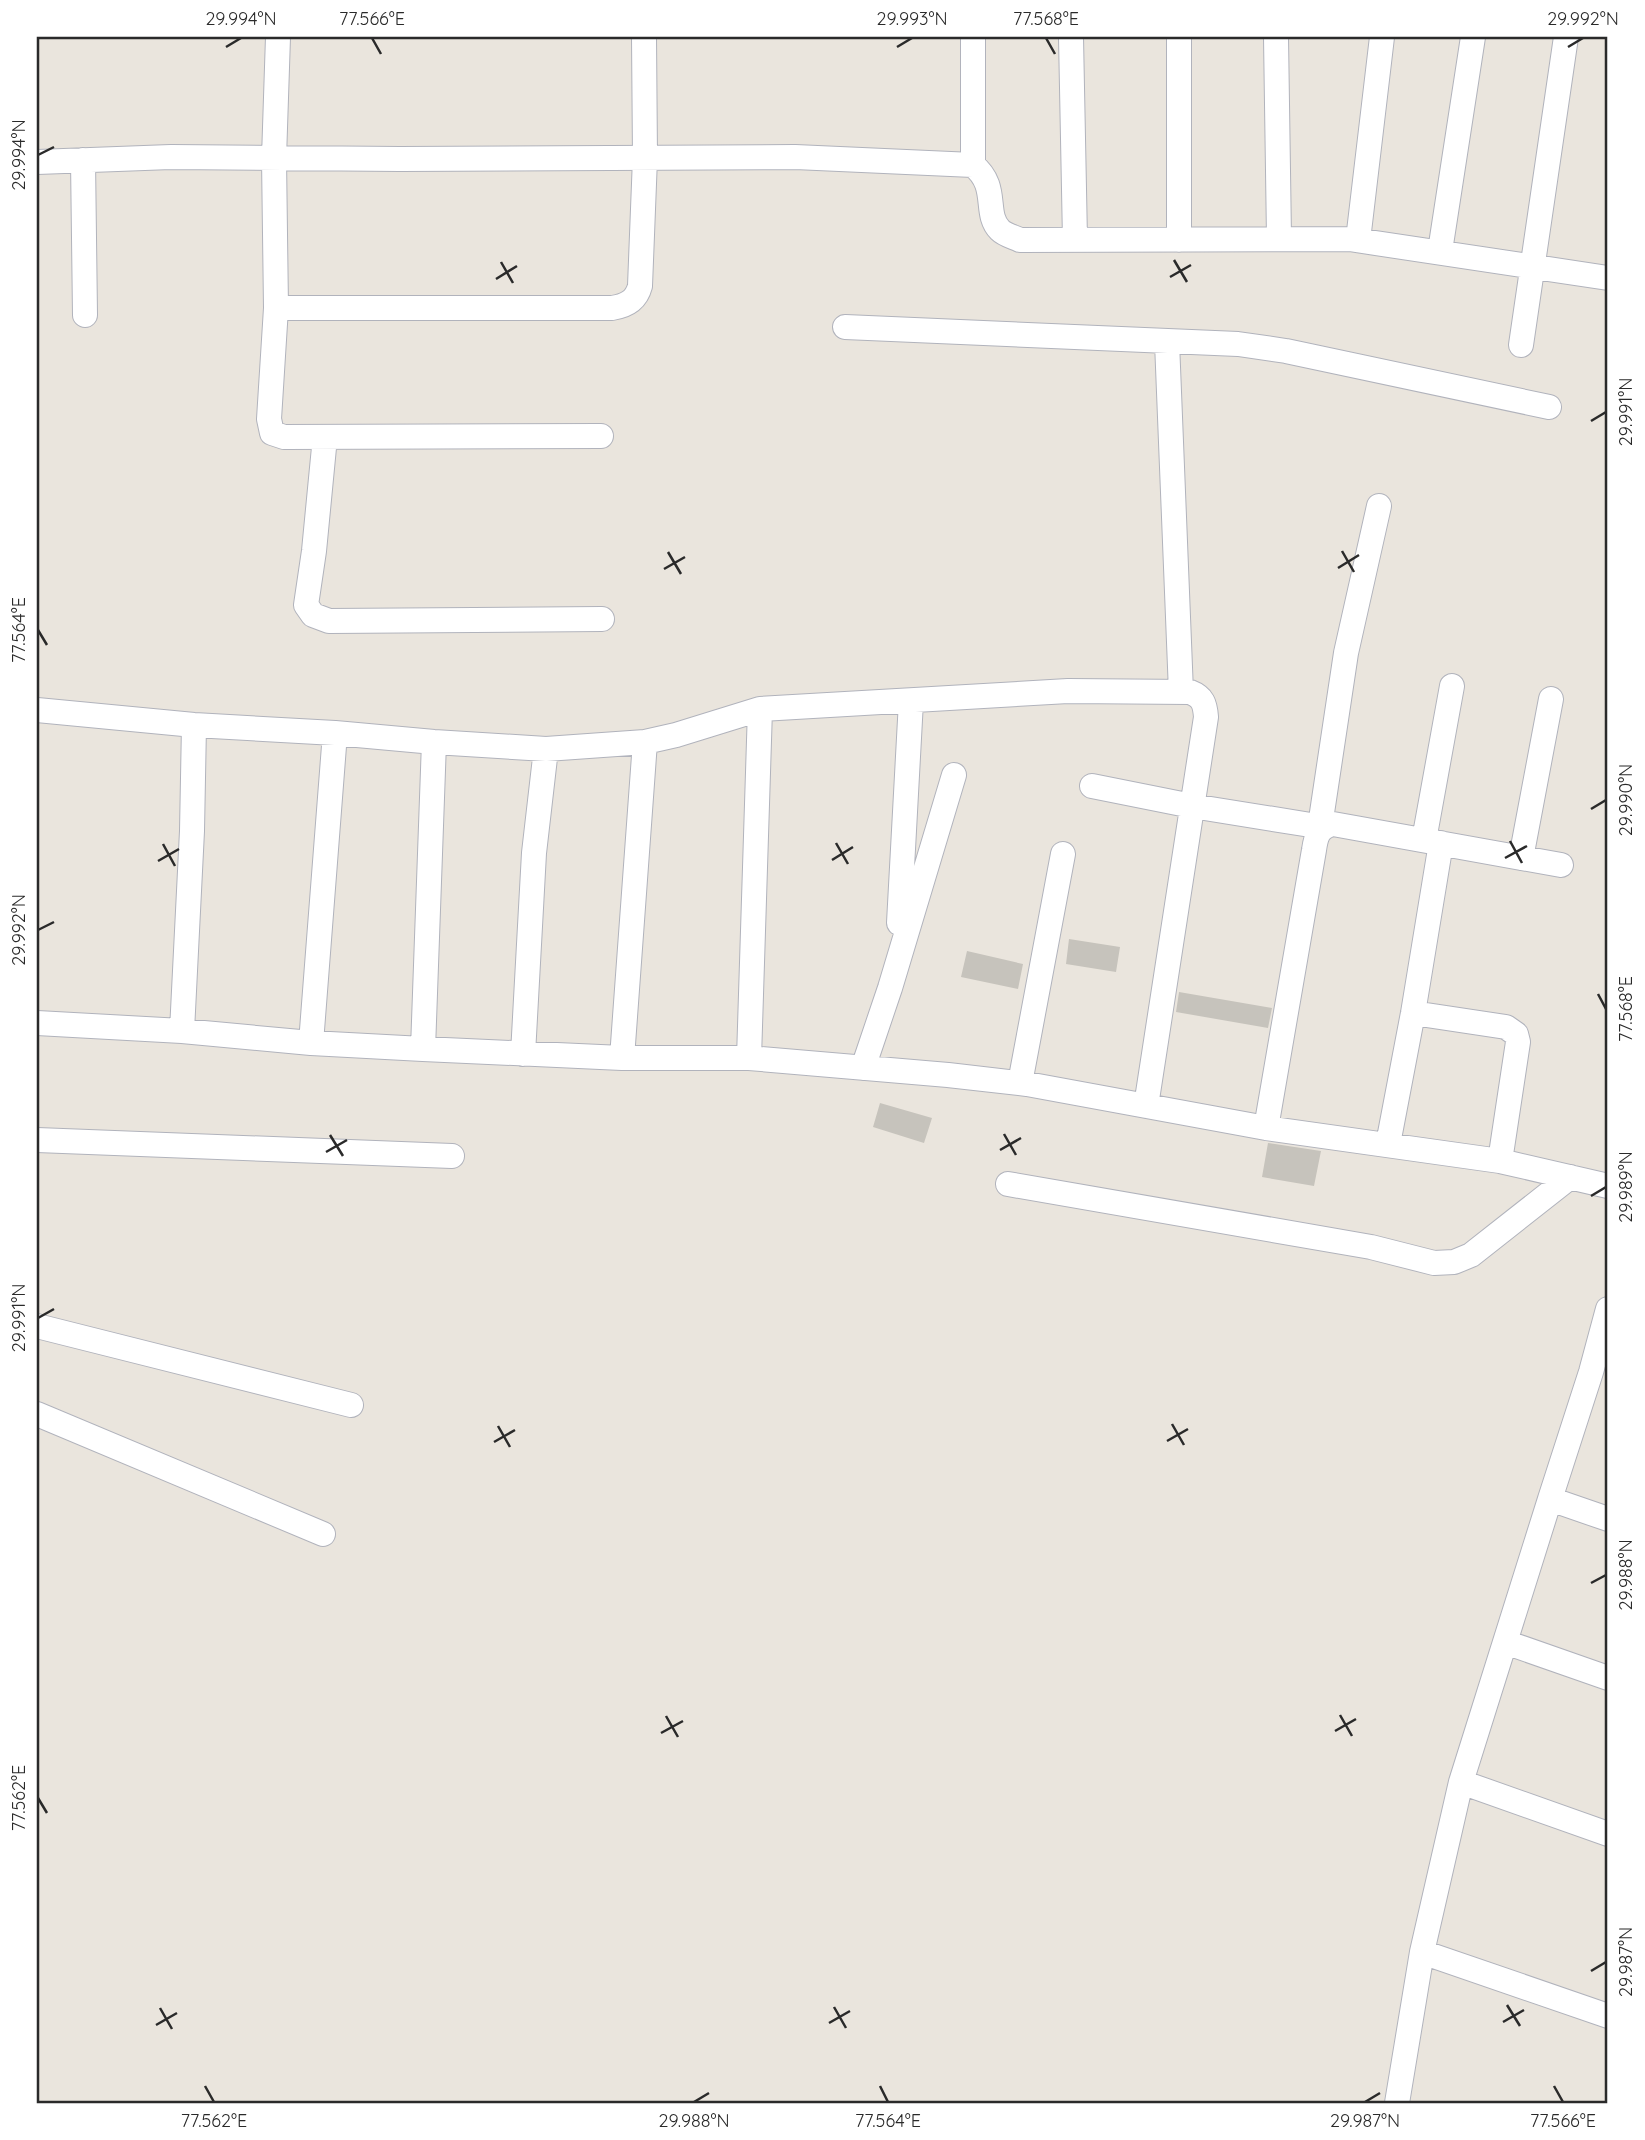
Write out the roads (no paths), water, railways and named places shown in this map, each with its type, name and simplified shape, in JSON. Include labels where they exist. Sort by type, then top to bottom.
[{"type":"street","points":[[278,37],[274,158],[276,308],[269,419],[272,433],[284,437],[601,436]]},
{"type":"street","points":[[276,308],[624,307],[638,294],[640,286],[645,158],[644,37]]},
{"type":"street","points":[[973,37],[973,165]]},
{"type":"street","points":[[1071,37],[1075,240]]},
{"type":"street","points":[[1178,240],[1179,37]]},
{"type":"street","points":[[1276,37],[1279,238]]},
{"type":"street","points":[[1358,240],[1382,37]]},
{"type":"street","points":[[1440,251],[1473,37]]},
{"type":"street","points":[[1521,345],[1566,37]]},
{"type":"street","points":[[37,162],[172,156],[795,158],[973,165],[984,174],[990,191],[994,219],[999,229],[1020,240],[1358,240],[1608,278]]},
{"type":"street","points":[[83,160],[85,315]]},
{"type":"street","points":[[845,327],[1238,344],[1286,351],[1549,407]]},
{"type":"street","points":[[1167,342],[1181,692]]},
{"type":"street","points":[[325,437],[306,605],[313,615],[329,621],[602,619]]},
{"type":"street","points":[[1266,1128],[1314,850],[1321,827],[1346,653],[1379,506]]},
{"type":"street","points":[[1388,1144],[1413,1013],[1452,686]]},
{"type":"street","points":[[37,710],[194,725],[546,750],[645,742],[761,709],[1068,691],[1181,692],[1198,695],[1206,709],[1146,1106]]},
{"type":"street","points":[[1521,858],[1551,699]]},
{"type":"street","points":[[897,965],[911,701]]},
{"type":"street","points":[[748,1058],[761,709]]},
{"type":"street","points":[[182,1031],[192,831],[194,725]]},
{"type":"street","points":[[311,1043],[335,733]]},
{"type":"street","points":[[423,1049],[434,742]]},
{"type":"street","points":[[622,1058],[645,742]]},
{"type":"street","points":[[523,1054],[534,853],[546,750]]},
{"type":"street","points":[[863,1068],[954,775]]},
{"type":"street","points":[[1092,786],[1192,806],[1321,827],[1333,824],[1561,865]]},
{"type":"street","points":[[1020,1083],[1063,854]]},
{"type":"street","points":[[1413,1013],[1506,1027],[1516,1034],[1518,1042],[1500,1161]]},
{"type":"street","points":[[37,1023],[182,1031],[311,1043],[523,1054],[622,1058],[748,1058],[1020,1083],[1266,1128],[1500,1161],[1608,1186]]},
{"type":"street","points":[[37,1140],[452,1156]]},
{"type":"street","points":[[1008,1184],[1357,1245],[1434,1263],[1454,1262],[1471,1255],[1570,1177]]},
{"type":"street","points":[[1397,2103],[1422,1952],[1461,1782],[1550,1499],[1600,1375],[1608,1309]]},
{"type":"street","points":[[37,1326],[351,1405]]},
{"type":"street","points":[[37,1414],[323,1534]]},
{"type":"street","points":[[1550,1499],[1608,1520]]},
{"type":"street","points":[[1505,1642],[1608,1678]]},
{"type":"street","points":[[1461,1782],[1608,1834]]},
{"type":"street","points":[[1422,1952],[1608,2015]]}]
